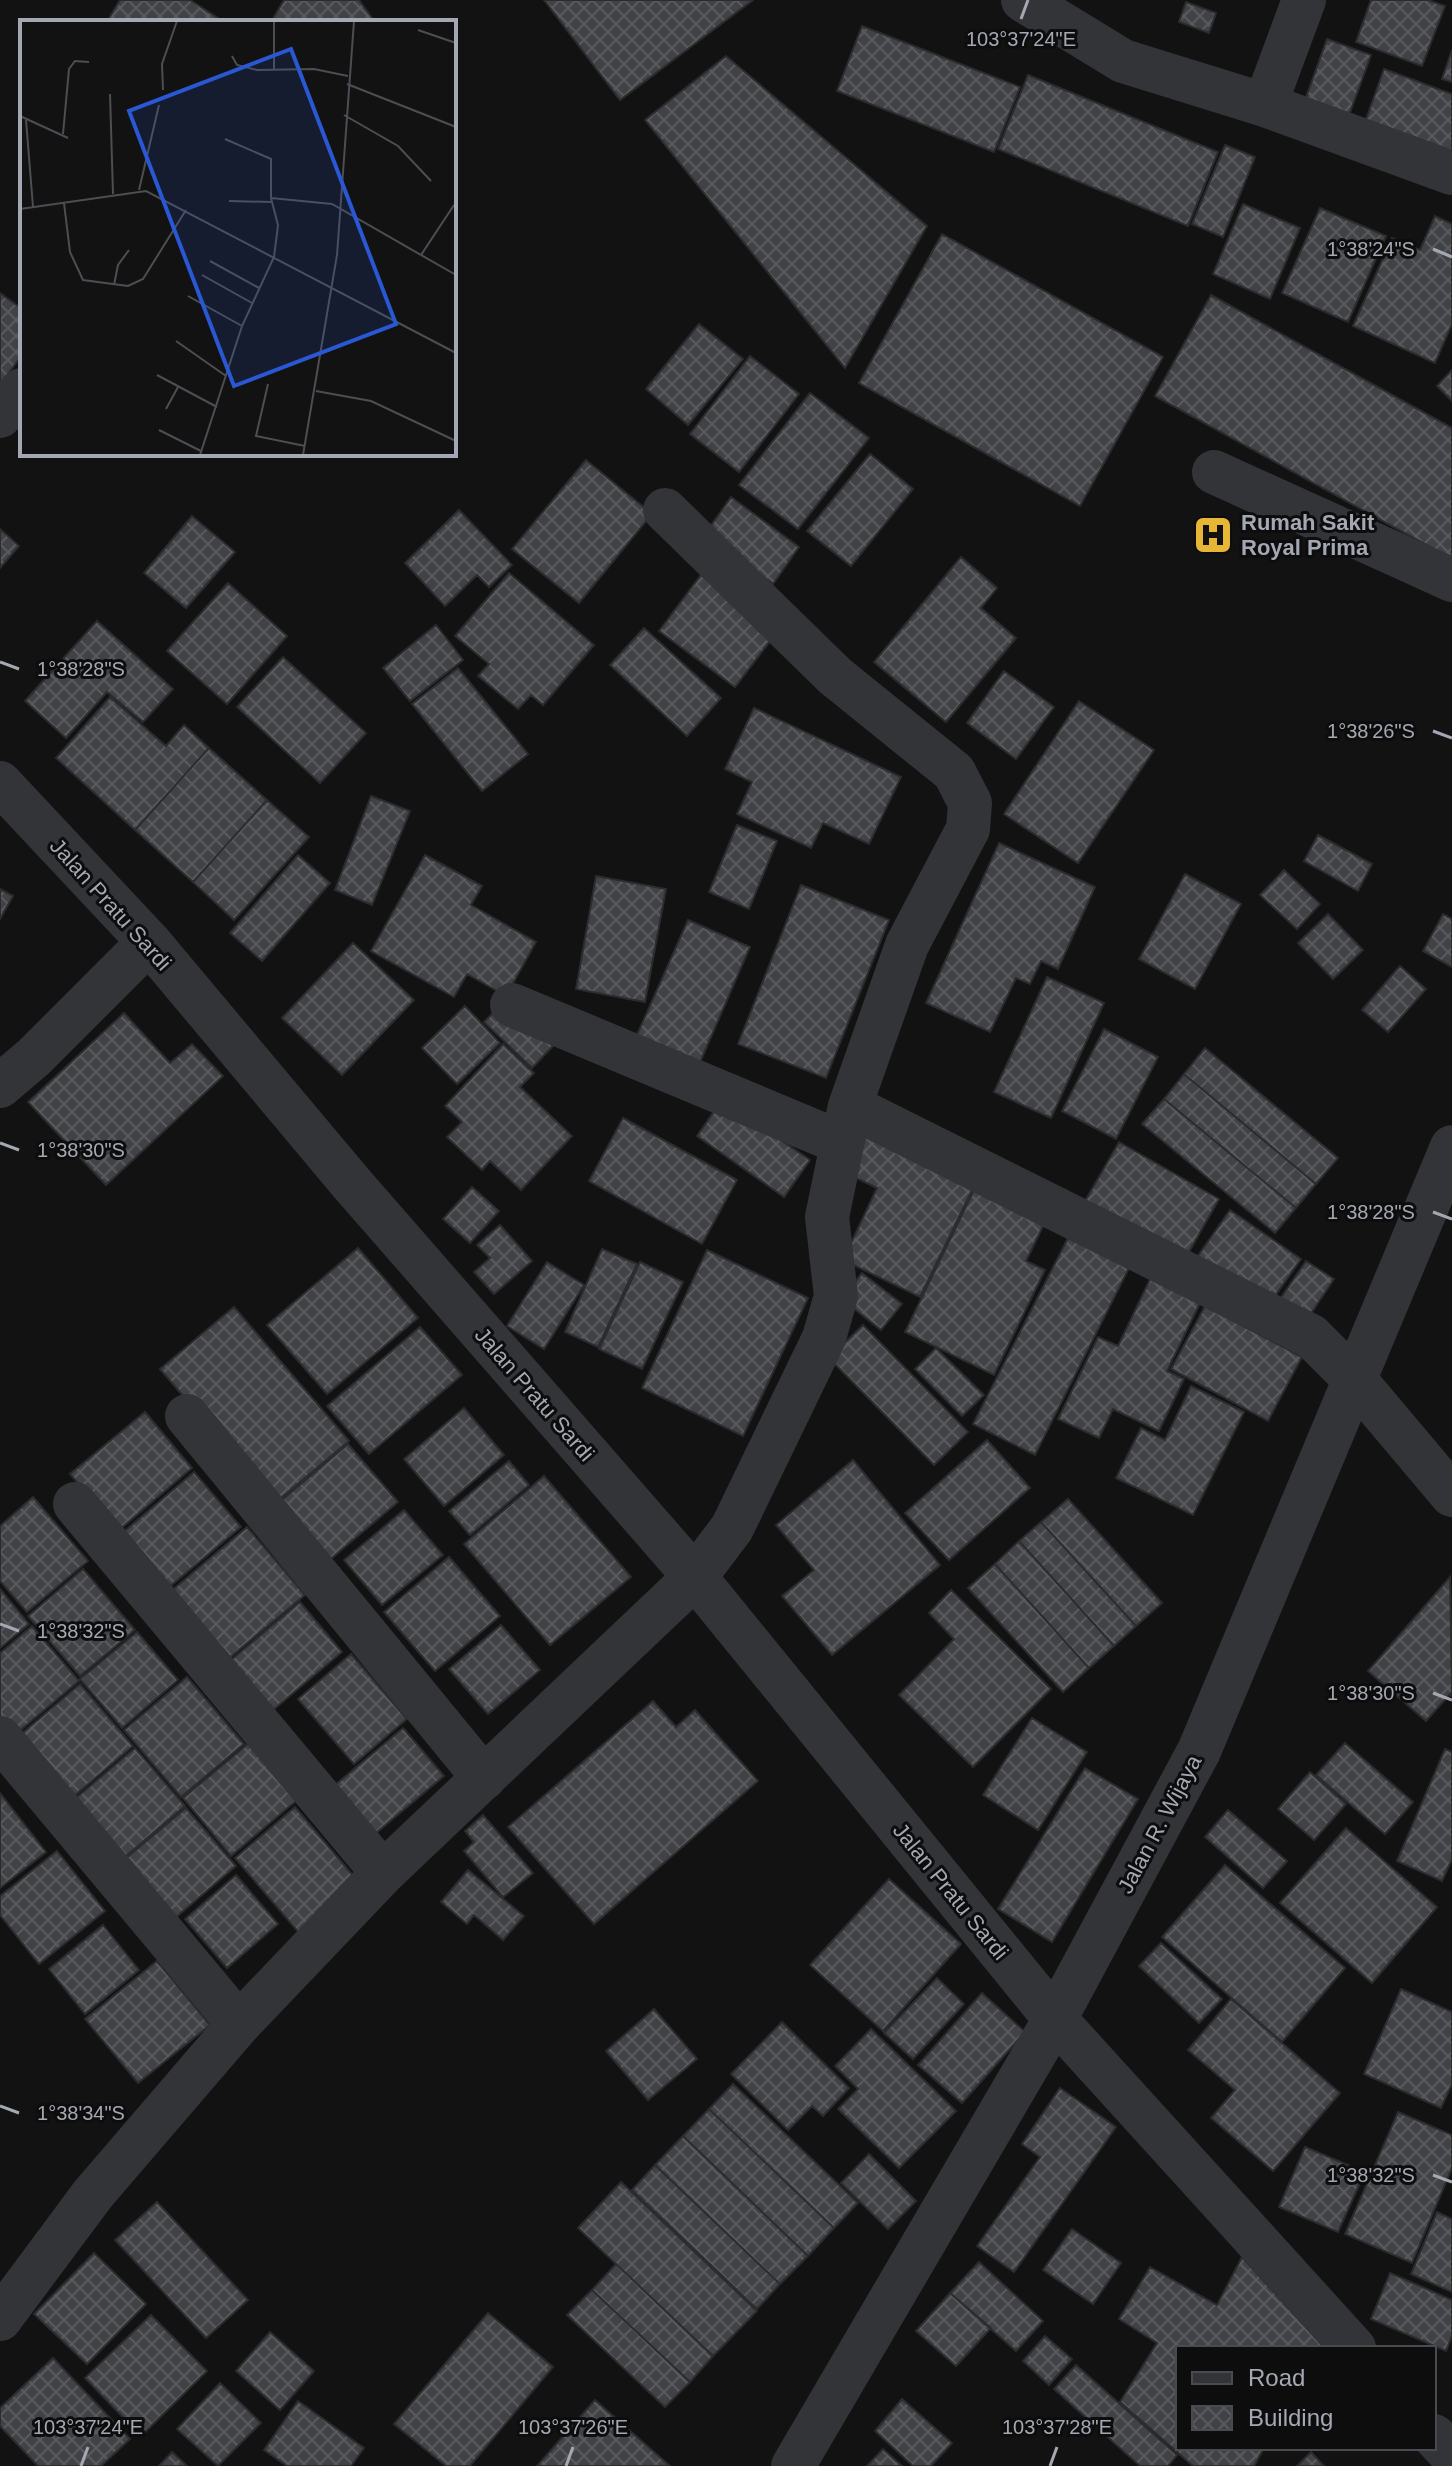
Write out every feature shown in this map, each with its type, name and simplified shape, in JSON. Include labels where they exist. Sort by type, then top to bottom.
[{"type":"street","points":[[1023,0],[1123,61],[1265,105],[1452,173]]},
{"type":"street","points":[[1265,105],[1304,0]]},
{"type":"street","points":[[0,416],[20,392]]},
{"type":"street","points":[[1214,472],[1452,580]]},
{"type":"street","points":[[0,2319],[93,2194],[239,2024],[383,1873],[695,1577],[732,1528],[824,1338],[836,1296],[827,1217],[846,1124],[907,945],[968,829],[970,803],[954,772],[835,676],[665,510]]},
{"type":"street","name":"Jalan Pratu Sardi","points":[[0,783],[149,942],[352,1184],[695,1577],[1055,2019],[1352,2346]]},
{"type":"street","points":[[0,1086],[34,1057],[149,942]]},
{"type":"street","points":[[512,1005],[846,1124],[1311,1336],[1355,1380],[1452,1495]]},
{"type":"street","name":"Jalan R. Wijaya","points":[[793,2466],[1055,2019],[1199,1751],[1452,1147]]},
{"type":"street","points":[[187,1416],[484,1778]]},
{"type":"street","points":[[75,1504],[383,1873]]},
{"type":"street","points":[[0,1738],[239,2024]]},
{"type":"street","points":[[1436,2438],[1452,2455]]},
{"type":"building","points":[[120,0],[190,0],[218,18],[216,20],[108,20]]},
{"type":"building","points":[[284,0],[359,0],[374,20],[272,20]]},
{"type":"building","points":[[544,0],[753,0],[620,100]]},
{"type":"building","points":[[1371,0],[1428,0],[1445,6],[1422,66],[1356,42]]},
{"type":"building","points":[[1186,2],[1216,13],[1209,33],[1179,22]]},
{"type":"building","points":[[862,26],[1020,87],[994,152],[837,91]]},
{"type":"building","points":[[1327,39],[1371,55],[1348,118],[1304,103]]},
{"type":"building","points":[[1452,50],[1452,82],[1442,79]]},
{"type":"building","points":[[726,56],[927,226],[845,368],[645,120]]},
{"type":"building","points":[[1384,69],[1452,94],[1452,156],[1364,125]]},
{"type":"building","points":[[1028,75],[1218,152],[1188,226],[998,149]]},
{"type":"building","points":[[1225,145],[1255,157],[1223,237],[1192,224]]},
{"type":"building","points":[[1243,204],[1300,228],[1270,299],[1213,274]]},
{"type":"building","points":[[1320,208],[1386,236],[1348,322],[1282,293]]},
{"type":"building","points":[[1435,216],[1452,224],[1452,324],[1435,363],[1353,326],[1392,238],[1420,250]]},
{"type":"building","points":[[942,234],[1163,357],[1080,506],[859,383]]},
{"type":"building","points":[[0,293],[20,308],[20,358],[0,385]]},
{"type":"building","points":[[1211,295],[1452,428],[1452,559],[1155,396]]},
{"type":"building","points":[[699,324],[743,359],[688,425],[646,389]]},
{"type":"building","points":[[750,356],[799,394],[739,472],[690,434]]},
{"type":"building","points":[[1452,370],[1452,401],[1437,386]]},
{"type":"building","points":[[810,393],[869,438],[798,529],[739,485]]},
{"type":"building","points":[[870,454],[913,489],[851,566],[807,531]]},
{"type":"building","points":[[586,460],[652,514],[579,603],[512,549]]},
{"type":"building","points":[[731,497],[799,547],[773,584],[705,534]]},
{"type":"building","points":[[459,510],[512,565],[489,587],[477,575],[445,606],[405,563]]},
{"type":"building","points":[[192,516],[235,552],[186,608],[144,573]]},
{"type":"building","points":[[0,529],[19,546],[0,568]]},
{"type":"building","points":[[961,557],[997,588],[981,608],[1016,638],[946,722],[874,662]]},
{"type":"building","points":[[509,573],[594,645],[543,705],[531,695],[518,709],[478,676],[489,664],[455,636]]},
{"type":"building","points":[[701,575],[777,632],[735,687],[659,631]]},
{"type":"building","points":[[228,583],[287,636],[227,704],[167,651]]},
{"type":"building","points":[[97,621],[173,689],[143,722],[107,692],[66,738],[25,701]]},
{"type":"building","points":[[436,625],[463,660],[410,701],[383,668]]},
{"type":"building","points":[[644,628],[721,698],[687,736],[610,665]]},
{"type":"building","points":[[283,657],[366,733],[320,783],[237,707]]},
{"type":"building","points":[[458,668],[528,754],[482,791],[412,704]]},
{"type":"building","points":[[1004,671],[1054,707],[1016,759],[967,723]]},
{"type":"building","points":[[110,697],[166,746],[184,725],[209,748],[135,830],[56,758]]},
{"type":"building","points":[[1079,701],[1154,750],[1078,863],[1004,814]]},
{"type":"building","points":[[754,708],[901,777],[869,844],[823,823],[811,848],[737,814],[752,782],[725,769]]},
{"type":"building","points":[[209,748],[267,800],[193,882],[135,830]]},
{"type":"building","points":[[371,796],[410,811],[372,905],[335,890]]},
{"type":"building","points":[[267,800],[309,837],[234,920],[193,882]]},
{"type":"building","points":[[737,825],[777,841],[749,909],[709,892]]},
{"type":"building","points":[[1318,835],[1372,864],[1358,891],[1304,861]]},
{"type":"building","points":[[999,843],[1095,887],[1058,969],[1041,961],[1030,984],[1016,978],[990,1032],[926,1003]]},
{"type":"building","points":[[298,855],[330,883],[262,961],[230,933]]},
{"type":"building","points":[[425,855],[482,886],[471,905],[536,942],[506,996],[467,974],[454,997],[371,951]]},
{"type":"building","points":[[1284,870],[1320,904],[1297,929],[1260,895]]},
{"type":"building","points":[[1185,874],[1241,904],[1195,989],[1139,959]]},
{"type":"building","points":[[596,876],[666,889],[645,1002],[576,989]]},
{"type":"building","points":[[801,885],[889,920],[826,1078],[738,1044]]},
{"type":"building","points":[[0,889],[13,896],[0,919]]},
{"type":"building","points":[[1328,914],[1363,950],[1333,979],[1298,943]]},
{"type":"building","points":[[1443,914],[1452,919],[1452,967],[1423,951]]},
{"type":"building","points":[[688,920],[750,947],[695,1074],[632,1046]]},
{"type":"building","points":[[353,943],[414,1000],[342,1075],[282,1018]]},
{"type":"building","points":[[1400,966],[1426,989],[1388,1032],[1362,1010]]},
{"type":"building","points":[[1047,977],[1104,1003],[1051,1118],[994,1092]]},
{"type":"building","points":[[505,1001],[553,1046],[532,1068],[484,1022]]},
{"type":"building","points":[[465,1006],[500,1043],[457,1084],[422,1048]]},
{"type":"building","points":[[124,1013],[170,1063],[192,1044],[223,1076],[106,1185],[28,1102]]},
{"type":"building","points":[[1104,1029],[1158,1057],[1116,1139],[1062,1111]]},
{"type":"building","points":[[503,1044],[534,1073],[520,1087],[572,1136],[521,1190],[490,1161],[482,1170],[447,1137],[462,1122],[445,1106]]},
{"type":"building","points":[[1205,1048],[1338,1158],[1316,1184],[1184,1074]]},
{"type":"building","points":[[1184,1074],[1316,1184],[1296,1208],[1164,1099]]},
{"type":"building","points":[[1164,1099],[1296,1208],[1275,1233],[1142,1124]]},
{"type":"building","points":[[722,1100],[810,1160],[784,1197],[697,1136]]},
{"type":"building","points":[[623,1118],[737,1180],[702,1244],[589,1181]]},
{"type":"building","points":[[866,1128],[976,1182],[920,1297],[843,1260],[877,1188],[844,1172]]},
{"type":"building","points":[[1119,1142],[1219,1199],[1181,1266],[1081,1208]]},
{"type":"building","points":[[977,1184],[1047,1218],[1026,1261],[1045,1270],[994,1375],[905,1332]]},
{"type":"building","points":[[472,1187],[499,1211],[470,1243],[443,1219]]},
{"type":"building","points":[[1230,1210],[1301,1259],[1266,1309],[1195,1260]]},
{"type":"building","points":[[500,1225],[532,1261],[494,1294],[474,1272],[490,1258],[477,1245]]},
{"type":"building","points":[[1069,1236],[1130,1266],[1035,1455],[973,1424]]},
{"type":"building","points":[[358,1248],[418,1318],[327,1394],[267,1325]]},
{"type":"building","points":[[602,1249],[637,1264],[598,1347],[565,1332]]},
{"type":"building","points":[[707,1250],[808,1298],[743,1436],[642,1388]]},
{"type":"building","points":[[1306,1261],[1334,1279],[1300,1330],[1271,1312]]},
{"type":"building","points":[[547,1262],[584,1285],[544,1349],[507,1326]]},
{"type":"building","points":[[640,1262],[683,1282],[642,1369],[599,1349]]},
{"type":"building","points":[[862,1273],[902,1304],[881,1330],[842,1299]]},
{"type":"building","points":[[1152,1275],[1202,1299],[1167,1371],[1184,1379],[1159,1431],[1113,1409],[1099,1438],[1058,1419],[1098,1337],[1118,1346]]},
{"type":"building","points":[[1205,1306],[1302,1357],[1268,1421],[1171,1369]]},
{"type":"building","points":[[234,1307],[349,1441],[275,1503],[160,1369]]},
{"type":"building","points":[[863,1325],[968,1432],[934,1465],[829,1358]]},
{"type":"building","points":[[420,1327],[462,1375],[369,1454],[327,1406]]},
{"type":"building","points":[[936,1348],[984,1395],[962,1416],[915,1369]]},
{"type":"building","points":[[1191,1386],[1244,1412],[1193,1515],[1116,1478],[1141,1428],[1165,1440]]},
{"type":"building","points":[[464,1408],[504,1455],[444,1506],[404,1459]]},
{"type":"building","points":[[145,1412],[192,1468],[118,1531],[70,1474]]},
{"type":"building","points":[[987,1440],[1030,1488],[949,1560],[905,1513]]},
{"type":"building","points":[[348,1444],[398,1502],[326,1563],[276,1505]]},
{"type":"building","points":[[853,1460],[940,1565],[832,1655],[782,1596],[814,1570],[776,1525]]},
{"type":"building","points":[[509,1461],[529,1485],[470,1535],[449,1511]]},
{"type":"building","points":[[194,1472],[241,1527],[168,1588],[121,1534]]},
{"type":"building","points":[[544,1476],[631,1577],[550,1645],[464,1544]]},
{"type":"building","points":[[33,1497],[88,1561],[27,1612],[0,1581],[0,1526]]},
{"type":"building","points":[[1068,1499],[1162,1603],[1136,1626],[1041,1522]]},
{"type":"building","points":[[404,1510],[443,1555],[382,1605],[344,1560]]},
{"type":"building","points":[[1041,1522],[1136,1626],[1114,1646],[1019,1541]]},
{"type":"building","points":[[247,1527],[305,1595],[222,1664],[165,1596]]},
{"type":"building","points":[[1019,1541],[1114,1646],[1089,1668],[995,1564]]},
{"type":"building","points":[[449,1557],[500,1616],[435,1671],[384,1612]]},
{"type":"building","points":[[995,1564],[1089,1668],[1063,1692],[968,1588]]},
{"type":"building","points":[[83,1569],[135,1630],[80,1676],[28,1616]]},
{"type":"building","points":[[1450,1577],[1452,1696],[1450,1694],[1426,1721],[1368,1671]]},
{"type":"building","points":[[0,1589],[29,1624],[0,1648]]},
{"type":"building","points":[[951,1590],[1051,1689],[973,1767],[899,1695],[954,1639],[929,1613]]},
{"type":"building","points":[[300,1602],[342,1652],[267,1715],[225,1665]]},
{"type":"building","points":[[501,1625],[540,1670],[488,1714],[449,1669]]},
{"type":"building","points":[[32,1626],[79,1681],[11,1738],[0,1726],[0,1653]]},
{"type":"building","points":[[137,1632],[178,1680],[122,1728],[80,1679]]},
{"type":"building","points":[[351,1654],[407,1719],[354,1764],[298,1699]]},
{"type":"building","points":[[187,1677],[244,1744],[181,1797],[124,1730]]},
{"type":"building","points":[[80,1684],[133,1746],[67,1802],[14,1740]]},
{"type":"building","points":[[653,1701],[676,1727],[695,1710],[758,1781],[594,1924],[508,1827]]},
{"type":"building","points":[[1032,1718],[1087,1752],[1038,1830],[983,1795]]},
{"type":"building","points":[[403,1728],[444,1776],[376,1833],[335,1785]]},
{"type":"building","points":[[249,1743],[297,1800],[231,1856],[183,1798]]},
{"type":"building","points":[[1345,1743],[1413,1802],[1385,1834],[1316,1775]]},
{"type":"building","points":[[135,1748],[185,1806],[120,1861],[70,1803]]},
{"type":"building","points":[[1445,1749],[1452,1752],[1452,1859],[1442,1881],[1397,1861]]},
{"type":"building","points":[[1085,1768],[1138,1799],[1052,1942],[998,1909]]},
{"type":"building","points":[[1310,1772],[1346,1804],[1314,1840],[1278,1809]]},
{"type":"building","points":[[0,1793],[46,1852],[0,1888]]},
{"type":"building","points":[[295,1807],[361,1885],[301,1935],[235,1858]]},
{"type":"building","points":[[186,1808],[236,1866],[175,1918],[125,1859]]},
{"type":"building","points":[[1228,1810],[1287,1861],[1263,1888],[1205,1837]]},
{"type":"building","points":[[483,1815],[533,1873],[503,1897],[464,1851],[474,1842],[465,1831]]},
{"type":"building","points":[[1346,1828],[1437,1907],[1372,1983],[1280,1903]]},
{"type":"building","points":[[57,1851],[105,1911],[39,1964],[0,1915],[0,1896]]},
{"type":"building","points":[[1225,1865],[1345,1968],[1282,2042],[1162,1937]]},
{"type":"building","points":[[468,1870],[524,1916],[503,1940],[474,1915],[467,1924],[441,1902]]},
{"type":"building","points":[[236,1875],[278,1924],[227,1968],[185,1919]]},
{"type":"building","points":[[889,1879],[961,1944],[883,2031],[810,1965]]},
{"type":"building","points":[[103,1925],[139,1970],[85,2014],[49,1969]]},
{"type":"building","points":[[1161,1943],[1222,1999],[1199,2023],[1139,1966]]},
{"type":"building","points":[[157,1961],[210,2025],[138,2083],[85,2019]]},
{"type":"building","points":[[937,1978],[964,2004],[913,2059],[884,2033]]},
{"type":"building","points":[[1401,1989],[1452,2012],[1452,2084],[1441,2108],[1364,2074]]},
{"type":"building","points":[[982,1993],[1025,2032],[962,2103],[918,2065]]},
{"type":"building","points":[[1231,1999],[1340,2093],[1273,2171],[1211,2118],[1235,2090],[1188,2050]]},
{"type":"building","points":[[654,2009],[697,2059],[648,2100],[606,2051]]},
{"type":"building","points":[[782,2022],[849,2088],[823,2116],[812,2106],[788,2130],[731,2074]]},
{"type":"building","points":[[871,2029],[956,2111],[899,2168],[838,2109],[858,2089],[835,2066]]},
{"type":"building","points":[[733,2084],[858,2203],[834,2228],[709,2109]]},
{"type":"building","points":[[1060,2088],[1116,2127],[1014,2272],[977,2246],[1040,2157],[1022,2144]]},
{"type":"building","points":[[709,2109],[834,2228],[808,2256],[683,2136]]},
{"type":"building","points":[[1398,2112],[1452,2135],[1452,2168],[1412,2263],[1345,2234]]},
{"type":"building","points":[[683,2136],[808,2256],[780,2284],[655,2165]]},
{"type":"building","points":[[1305,2147],[1365,2172],[1338,2232],[1279,2207]]},
{"type":"building","points":[[869,2154],[916,2201],[888,2229],[841,2183]]},
{"type":"building","points":[[655,2165],[780,2284],[757,2309],[632,2190]]},
{"type":"building","points":[[621,2182],[757,2311],[713,2356],[578,2228]]},
{"type":"building","points":[[157,2202],[248,2300],[206,2338],[115,2240]]},
{"type":"building","points":[[1437,2212],[1452,2219],[1452,2292],[1411,2274]]},
{"type":"building","points":[[1072,2229],[1121,2263],[1093,2304],[1043,2270]]},
{"type":"building","points":[[94,2253],[146,2304],[87,2364],[34,2314]]},
{"type":"building","points":[[1242,2257],[1323,2346],[1176,2346],[1176,2450],[1263,2450],[1254,2466],[1193,2466],[1120,2402],[1157,2343],[1119,2319],[1150,2267],[1217,2305]]},
{"type":"building","points":[[979,2262],[1043,2321],[1016,2351],[950,2293]]},
{"type":"building","points":[[616,2264],[713,2356],[690,2382],[592,2290]]},
{"type":"building","points":[[1390,2273],[1452,2300],[1452,2336],[1446,2351],[1371,2319]]},
{"type":"building","points":[[592,2290],[690,2382],[665,2407],[567,2315]]},
{"type":"building","points":[[950,2293],[991,2328],[956,2366],[916,2331]]},
{"type":"building","points":[[488,2313],[553,2367],[470,2466],[446,2466],[394,2424]]},
{"type":"building","points":[[151,2315],[207,2371],[141,2436],[85,2378]]},
{"type":"building","points":[[270,2332],[314,2371],[280,2410],[236,2371]]},
{"type":"building","points":[[1045,2336],[1072,2359],[1049,2385],[1023,2361]]},
{"type":"building","points":[[53,2358],[130,2439],[101,2466],[38,2466],[0,2426],[0,2408]]},
{"type":"building","points":[[1076,2365],[1177,2455],[1168,2466],[1140,2466],[1054,2389]]},
{"type":"building","points":[[220,2383],[261,2423],[218,2466],[177,2429]]},
{"type":"building","points":[[902,2399],[952,2443],[931,2466],[913,2466],[875,2431]]},
{"type":"building","points":[[595,2400],[670,2466],[537,2466]]},
{"type":"building","points":[[298,2401],[364,2448],[351,2466],[287,2466],[264,2450]]},
{"type":"building","points":[[883,2449],[902,2466],[867,2466]]},
{"type":"building","points":[[172,2452],[187,2466],[159,2466]]},
{"type":"building","points":[[1311,2452],[1324,2466],[1297,2466]]},
{"type":"place","name":"Rumah Sakit Royal Prima","points":[[1213,535]]}]
